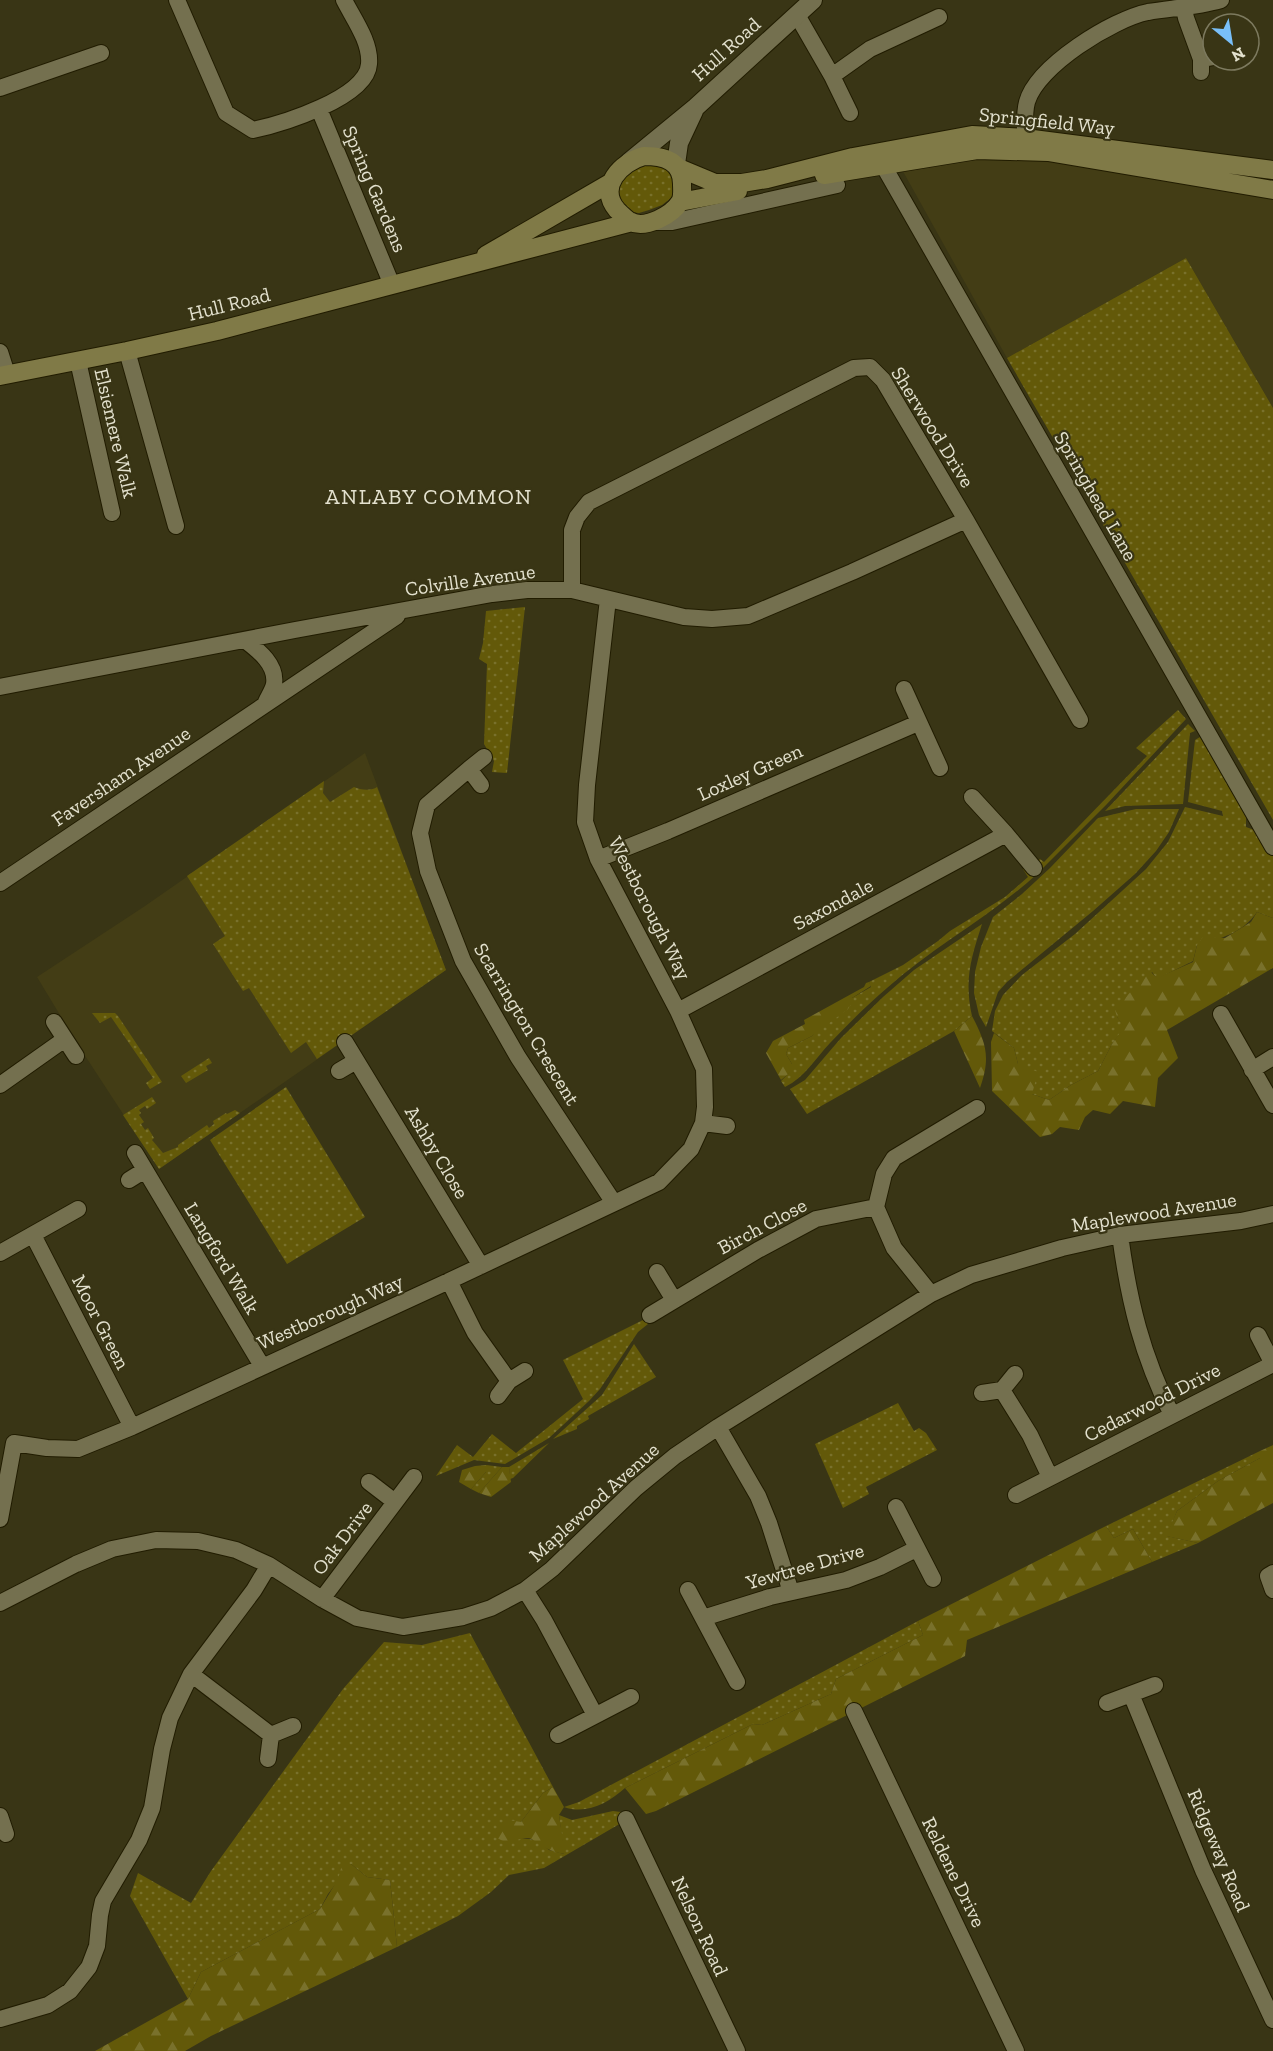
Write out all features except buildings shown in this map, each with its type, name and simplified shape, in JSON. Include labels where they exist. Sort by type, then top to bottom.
[{"type":"main road","name":"Springfield Way","points":[[677,166],[715,183],[742,183],[767,179],[853,157],[972,135],[1025,138],[1273,170]]},
{"type":"main road","name":"Springfield Way","points":[[680,202],[977,150],[1048,152],[1273,190]]},
{"type":"main road","points":[[644,156],[657,156],[667,158],[677,166],[682,186],[680,202],[664,217],[640,222],[614,206],[610,195],[610,183],[613,177],[629,162],[644,156]]},
{"type":"main road","name":"Hull Road","points":[[467,266],[610,183]]},
{"type":"main road","name":"Hull Road","points":[[3,375],[217,331],[640,222]]},
{"type":"street","name":"Spring Gardens","points":[[177,0],[226,113],[253,130],[279,125],[319,109],[361,83],[369,65],[365,42],[344,0]]},
{"type":"street","name":"Hull Road","points":[[629,162],[696,107],[813,0]]},
{"type":"street","points":[[1025,138],[1027,102],[1039,79],[1078,46],[1120,21],[1148,12],[1184,8],[1221,0]]},
{"type":"street","points":[[1184,8],[1201,54]]},
{"type":"street","points":[[796,15],[832,76],[850,113]]},
{"type":"street","points":[[832,76],[870,49],[939,17]]},
{"type":"street","points":[[0,88],[101,54]]},
{"type":"street","name":"Hull Road","points":[[677,166],[679,143],[696,107]]},
{"type":"street","name":"Spring Gardens","points":[[319,109],[392,285]]},
{"type":"street","name":"Springhead Lane","points":[[883,165],[1273,847]]},
{"type":"street","points":[[640,222],[672,222],[837,185]]},
{"type":"street","points":[[127,351],[176,526]]},
{"type":"street","points":[[0,352],[3,375]]},
{"type":"street","name":"Elsiemere Walk","points":[[78,361],[112,513]]},
{"type":"street","name":"Sherwood Drive","points":[[572,590],[572,530],[577,517],[588,502],[854,368],[870,367],[883,380],[1078,708]]},
{"type":"street","name":"Colville Avenue","points":[[0,687],[492,594],[527,590],[572,590],[684,617],[712,619],[748,616],[966,520]]},
{"type":"street","name":"Westborough Way","points":[[0,1519],[7,1440],[47,1448],[78,1449],[132,1427],[659,1182],[691,1149],[703,1123],[704,1068],[678,1011],[598,859],[585,822],[587,785],[608,599]]},
{"type":"street","name":"Faversham Avenue","points":[[0,883],[404,611]]},
{"type":"street","points":[[246,641],[262,654],[272,668],[274,684],[265,704]]},
{"type":"street","points":[[904,689],[940,768]]},
{"type":"street","name":"Loxley Green","points":[[598,859],[918,723]]},
{"type":"street","name":"Scarrington Crescent","points":[[484,757],[426,805],[420,833],[428,871],[463,961],[518,1057],[614,1203]]},
{"type":"street","points":[[469,769],[481,786]]},
{"type":"street","points":[[972,797],[1034,868]]},
{"type":"street","name":"Saxondale","points":[[678,1011],[1006,834]]},
{"type":"street","points":[[1221,1014],[1273,1105]]},
{"type":"street","points":[[54,1022],[76,1056]]},
{"type":"street","points":[[0,1085],[65,1039]]},
{"type":"street","name":"Ashby Close","points":[[345,1042],[481,1266]]},
{"type":"street","points":[[1252,1070],[1273,1057]]},
{"type":"street","points":[[339,1071],[356,1061]]},
{"type":"street","points":[[931,1294],[894,1248],[876,1207],[884,1174],[894,1158],[977,1108]]},
{"type":"street","points":[[703,1123],[728,1126]]},
{"type":"street","name":"Langford Walk","points":[[135,1154],[262,1366]]},
{"type":"street","points":[[129,1180],[145,1170]]},
{"type":"street","name":"Birch Close","points":[[650,1315],[758,1250],[816,1219],[876,1207]]},
{"type":"street","points":[[0,1253],[78,1209]]},
{"type":"street","name":"Maplewood Avenue","points":[[0,1603],[76,1564],[112,1549],[156,1540],[198,1541],[237,1550],[269,1565],[357,1618],[403,1627],[463,1617],[491,1608],[525,1590],[552,1569],[636,1488],[675,1456],[718,1426],[931,1294],[971,1275],[1062,1248],[1120,1235],[1240,1221],[1273,1214]]},
{"type":"street","name":"Moor Green","points":[[33,1235],[132,1427]]},
{"type":"street","points":[[1120,1235],[1125,1274],[1143,1348],[1156,1383],[1172,1415]]},
{"type":"street","points":[[657,1272],[674,1300]]},
{"type":"street","points":[[450,1281],[475,1333],[509,1381]]},
{"type":"street","name":"Cedarwood Drive","points":[[1016,1495],[1273,1364],[1258,1335]]},
{"type":"street","points":[[498,1396],[509,1381],[525,1371]]},
{"type":"street","points":[[982,1393],[1002,1390],[1015,1374]]},
{"type":"street","points":[[1002,1390],[1030,1435],[1050,1478]]},
{"type":"street","points":[[718,1426],[758,1496],[791,1592]]},
{"type":"street","name":"Oak Drive","points":[[322,1599],[414,1477]]},
{"type":"street","name":"Oak Drive","points":[[369,1482],[395,1502]]},
{"type":"street","points":[[896,1507],[933,1579]]},
{"type":"street","name":"Yewtree Drive","points":[[703,1618],[791,1592],[846,1580],[916,1549]]},
{"type":"street","points":[[0,2019],[48,2005],[70,1991],[89,1967],[97,1946],[103,1901],[140,1840],[152,1808],[170,1718],[191,1674],[254,1590],[269,1565]]},
{"type":"street","points":[[1273,1573],[1268,1576],[1273,1590]]},
{"type":"street","points":[[525,1590],[544,1620],[595,1715]]},
{"type":"street","points":[[688,1590],[736,1682]]},
{"type":"street","points":[[191,1674],[271,1735]]},
{"type":"street","points":[[1107,1703],[1155,1685]]},
{"type":"street","name":"Ridgeway Road","points":[[1131,1694],[1203,1870],[1273,2020]]},
{"type":"street","points":[[558,1735],[631,1697]]},
{"type":"street","name":"Reldene Drive","points":[[854,1711],[1016,2051]]},
{"type":"street","points":[[271,1735],[293,1726]]},
{"type":"street","points":[[268,1759],[271,1735]]},
{"type":"street","points":[[0,1816],[6,1834]]},
{"type":"street","name":"Nelson Road","points":[[626,1819],[736,2051]]},
{"type":"shaded area","points":[[1032,142],[1273,182],[1273,408],[1186,258],[1007,358],[895,157]]},
{"type":"shaded area","points":[[365,753],[446,970],[159,1169],[37,977],[145,906]]},
{"type":"green space","points":[[649,160],[668,168],[677,186],[671,198],[662,205],[639,213],[629,212],[617,204],[620,180],[627,172]]},
{"type":"green space","points":[[1186,258],[1273,408],[1273,820],[1007,358]]},
{"type":"green space","points":[[525,607],[507,773],[492,772],[494,761],[484,744],[487,664],[479,659],[486,611]]},
{"type":"green space","points":[[1178,710],[1186,719],[1106,805],[1040,871],[1034,864],[1040,859],[1044,862],[1147,756],[1136,748]]},
{"type":"green space","points":[[1188,724],[1195,731],[1190,733],[1183,804],[1125,806],[1105,811]]},
{"type":"green space","points":[[1200,737],[1246,816],[1246,827],[1260,832],[1273,855],[1273,918],[1257,912],[1238,930],[1197,945],[1193,961],[1157,979],[1152,972],[1117,1017],[1125,1027],[1112,1044],[1098,1071],[1049,1100],[1032,1094],[1018,1064],[1014,1048],[992,1031],[995,1011],[1003,995],[1022,975],[1075,934],[1146,869],[1168,842],[1185,807],[1223,816],[1222,811],[1188,802],[1195,740]]},
{"type":"green space","points":[[324,781],[323,793],[330,802],[354,787],[366,790],[377,787],[446,970],[317,1059],[306,1042],[291,1053],[249,988],[243,991],[213,944],[225,936],[187,876]]},
{"type":"green space","points":[[1136,809],[1179,809],[1169,832],[1156,851],[1135,874],[998,992],[986,1027],[979,1015],[974,993],[975,972],[981,947],[993,917],[1050,868],[1098,818]]},
{"type":"green space","points":[[1028,865],[1037,874],[1019,890],[887,988],[830,1043],[804,1073],[785,1087],[781,1081],[791,1071],[792,1064],[786,1054],[788,1048],[812,1036],[852,998],[871,987],[869,982],[903,965],[950,931],[1005,897],[1028,877],[1023,869]]},
{"type":"green space","points":[[1257,912],[1273,918],[1273,968],[1167,1030],[1178,1058],[1158,1078],[1155,1107],[1123,1101],[1110,1114],[1093,1110],[1085,1117],[1079,1130],[1060,1127],[1052,1134],[1040,1137],[992,1091],[991,1042],[994,1033],[1014,1048],[1018,1064],[1038,1072],[1032,1094],[1049,1100],[1098,1071],[1124,1027],[1115,1010],[1139,982],[1151,972],[1157,978],[1193,962],[1197,945],[1203,937],[1225,938],[1251,922]]},
{"type":"green space","points":[[982,924],[970,969],[969,991],[972,1016],[954,1031],[807,1114],[790,1089],[805,1080],[841,1038],[914,970]]},
{"type":"green space","points":[[869,982],[871,986],[852,998],[848,1009],[812,1036],[788,1048],[786,1054],[792,1064],[792,1071],[781,1080],[766,1053],[773,1041],[805,1024],[804,1020]]},
{"type":"green space","points":[[92,1013],[115,1013],[162,1082],[150,1089],[146,1083],[153,1078],[111,1017],[100,1023]]},
{"type":"green space","points":[[972,1016],[984,1042],[986,1059],[980,1088],[954,1031]]},
{"type":"green space","points":[[209,1058],[212,1063],[206,1066],[208,1070],[186,1083],[181,1076]]},
{"type":"green space","points":[[286,1087],[365,1217],[287,1264],[210,1140]]},
{"type":"green space","points":[[152,1097],[156,1103],[147,1109],[145,1106],[139,1110],[141,1113],[139,1115],[144,1122],[141,1124],[145,1130],[148,1128],[154,1138],[152,1140],[163,1153],[178,1147],[207,1125],[209,1128],[214,1124],[213,1121],[226,1113],[235,1110],[240,1113],[159,1169],[123,1115]]},
{"type":"green space","points":[[645,1319],[648,1324],[638,1332],[600,1389],[549,1438],[505,1464],[474,1460],[436,1476],[457,1445],[473,1457],[492,1434],[516,1453],[583,1399],[563,1360]]},
{"type":"green space","points":[[634,1344],[656,1377],[588,1416],[589,1419],[577,1426],[577,1429],[553,1439],[602,1395]]},
{"type":"green space","points":[[898,1403],[914,1431],[919,1428],[926,1433],[937,1450],[866,1487],[869,1494],[843,1508],[815,1444]]},
{"type":"green space","points":[[549,1443],[513,1478],[510,1479],[509,1467]]},
{"type":"green space","points":[[1273,1445],[1273,1503],[1198,1543],[1166,1536],[1177,1511],[1218,1481],[1260,1458],[1260,1451]]},
{"type":"green space","points":[[1260,1451],[1260,1458],[1218,1481],[1177,1511],[1167,1536],[1198,1543],[1152,1562],[1133,1529],[1114,1538],[1106,1526]]},
{"type":"green space","points":[[486,1465],[502,1467],[479,1493],[471,1489],[486,1472]]},
{"type":"green space","points":[[486,1465],[486,1472],[471,1489],[459,1482],[462,1470]]},
{"type":"green space","points":[[502,1467],[509,1467],[511,1482],[491,1497],[479,1493]]},
{"type":"green space","points":[[1106,1526],[1114,1538],[1133,1529],[1152,1562],[967,1640],[965,1656],[656,1811],[646,1814],[625,1788],[753,1724],[762,1725],[831,1694],[836,1679],[923,1635],[918,1621]]},
{"type":"green space","points":[[918,1621],[923,1635],[836,1679],[831,1694],[762,1725],[753,1724],[625,1788],[597,1806],[581,1810],[564,1807],[579,1802]]},
{"type":"green space","points":[[470,1633],[553,1787],[543,1793],[521,1822],[521,1838],[536,1840],[549,1850],[564,1854],[559,1815],[572,1820],[613,1811],[621,1812],[628,1819],[544,1868],[509,1875],[491,1892],[458,1916],[397,1947],[390,1880],[367,1877],[351,1864],[328,1894],[320,1909],[201,1972],[188,1999],[130,1896],[138,1873],[191,1903],[211,1871],[343,1689],[384,1642],[422,1645]]},
{"type":"green space","points":[[553,1787],[564,1807],[559,1815],[565,1854],[552,1851],[532,1839],[523,1838],[509,1844],[491,1835],[508,1820],[521,1822],[543,1793]]},
{"type":"green space","points":[[351,1864],[367,1877],[390,1880],[397,1947],[211,2036],[185,2051],[95,2051],[188,1999],[201,1972],[320,1909],[338,1879],[342,1865]]},
{"type":"district","name":"ANLABY COMMON","points":[[429,496]]}]
